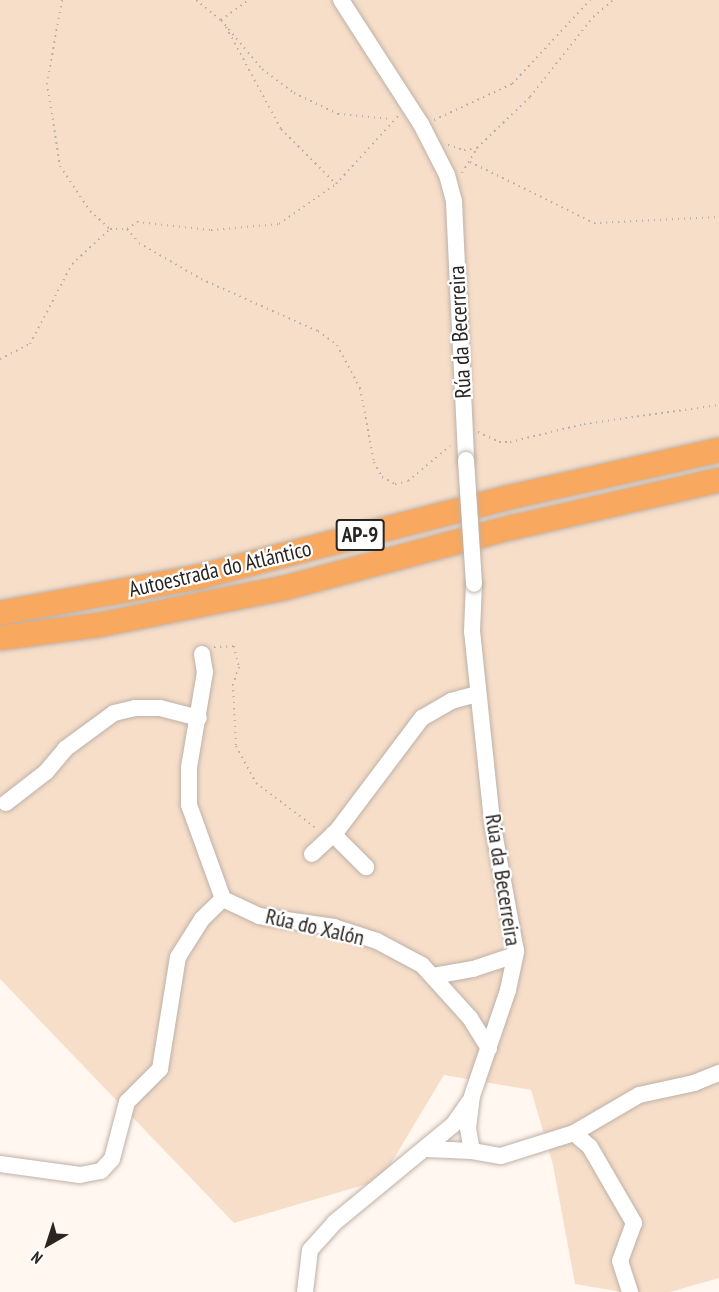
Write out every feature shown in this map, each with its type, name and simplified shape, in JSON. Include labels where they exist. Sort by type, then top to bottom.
[{"type":"highway","name":"Autoestrada do Atlántico","points":[[0,613],[199,577],[506,498],[719,450]]},
{"type":"highway","name":"Autoestrada do Atlántico","points":[[0,638],[99,625],[284,588],[514,527],[719,480]]},
{"type":"street","name":"Rúa da Becerreira","points":[[341,0],[424,130],[450,189],[474,584],[472,631],[492,821],[515,955],[489,1048],[472,1096],[468,1128],[472,1150]]},
{"type":"street","points":[[0,1164],[80,1175],[101,1171],[112,1159],[121,1115],[127,1102],[160,1069],[178,957],[202,919],[223,899],[189,805],[189,768],[206,672],[202,654]]},
{"type":"street","points":[[312,854],[331,836],[415,725],[451,701],[478,694]]},
{"type":"street","points":[[6,803],[46,772],[65,749],[114,713],[135,708],[160,708],[199,718]]},
{"type":"street","points":[[331,836],[366,867]]},
{"type":"street","name":"Rúa do Xalón","points":[[223,899],[259,916],[334,927],[376,941],[422,965],[470,1018],[489,1048]]},
{"type":"street","points":[[433,976],[473,969],[515,955]]},
{"type":"street","points":[[427,1149],[472,1150],[501,1156],[574,1133],[639,1095],[694,1083],[719,1073]]},
{"type":"street","name":"Rúa da Becerreira","points":[[305,1292],[310,1250],[334,1223],[427,1149],[453,1125],[472,1096]]},
{"type":"street","points":[[574,1133],[590,1147],[634,1223],[620,1262],[630,1292]]},
{"type":"path","points":[[62,0],[48,83],[60,166],[90,211],[110,229],[127,229],[137,222],[211,230],[279,224],[336,184],[392,119],[412,110]]},
{"type":"path","points":[[196,0],[221,20],[262,69],[294,93],[338,114],[392,119]]},
{"type":"path","points":[[221,20],[249,0]]},
{"type":"path","points":[[424,130],[512,84],[590,0]]},
{"type":"path","points":[[450,189],[470,162],[477,148],[530,97],[593,17],[613,0]]},
{"type":"path","points":[[221,20],[281,129],[336,184]]},
{"type":"path","points":[[424,130],[464,150],[477,148]]},
{"type":"path","points":[[470,162],[594,223],[719,217]]},
{"type":"path","points":[[0,360],[30,344],[72,264],[110,229]]},
{"type":"path","points":[[127,229],[138,243],[201,279],[318,331],[337,345],[360,388],[374,462],[382,477],[395,484],[408,481],[426,469],[465,428],[499,442],[510,442],[584,424],[719,405]]},
{"type":"path","points":[[202,654],[207,648],[234,646],[238,667],[233,684],[236,746],[256,783],[331,836]]},
{"type":"shaded area","points":[[0,0],[719,0],[719,1278],[670,1292],[622,1292],[575,1284],[553,1165],[531,1090],[444,1075],[381,1180],[234,1223],[0,979]]}]
